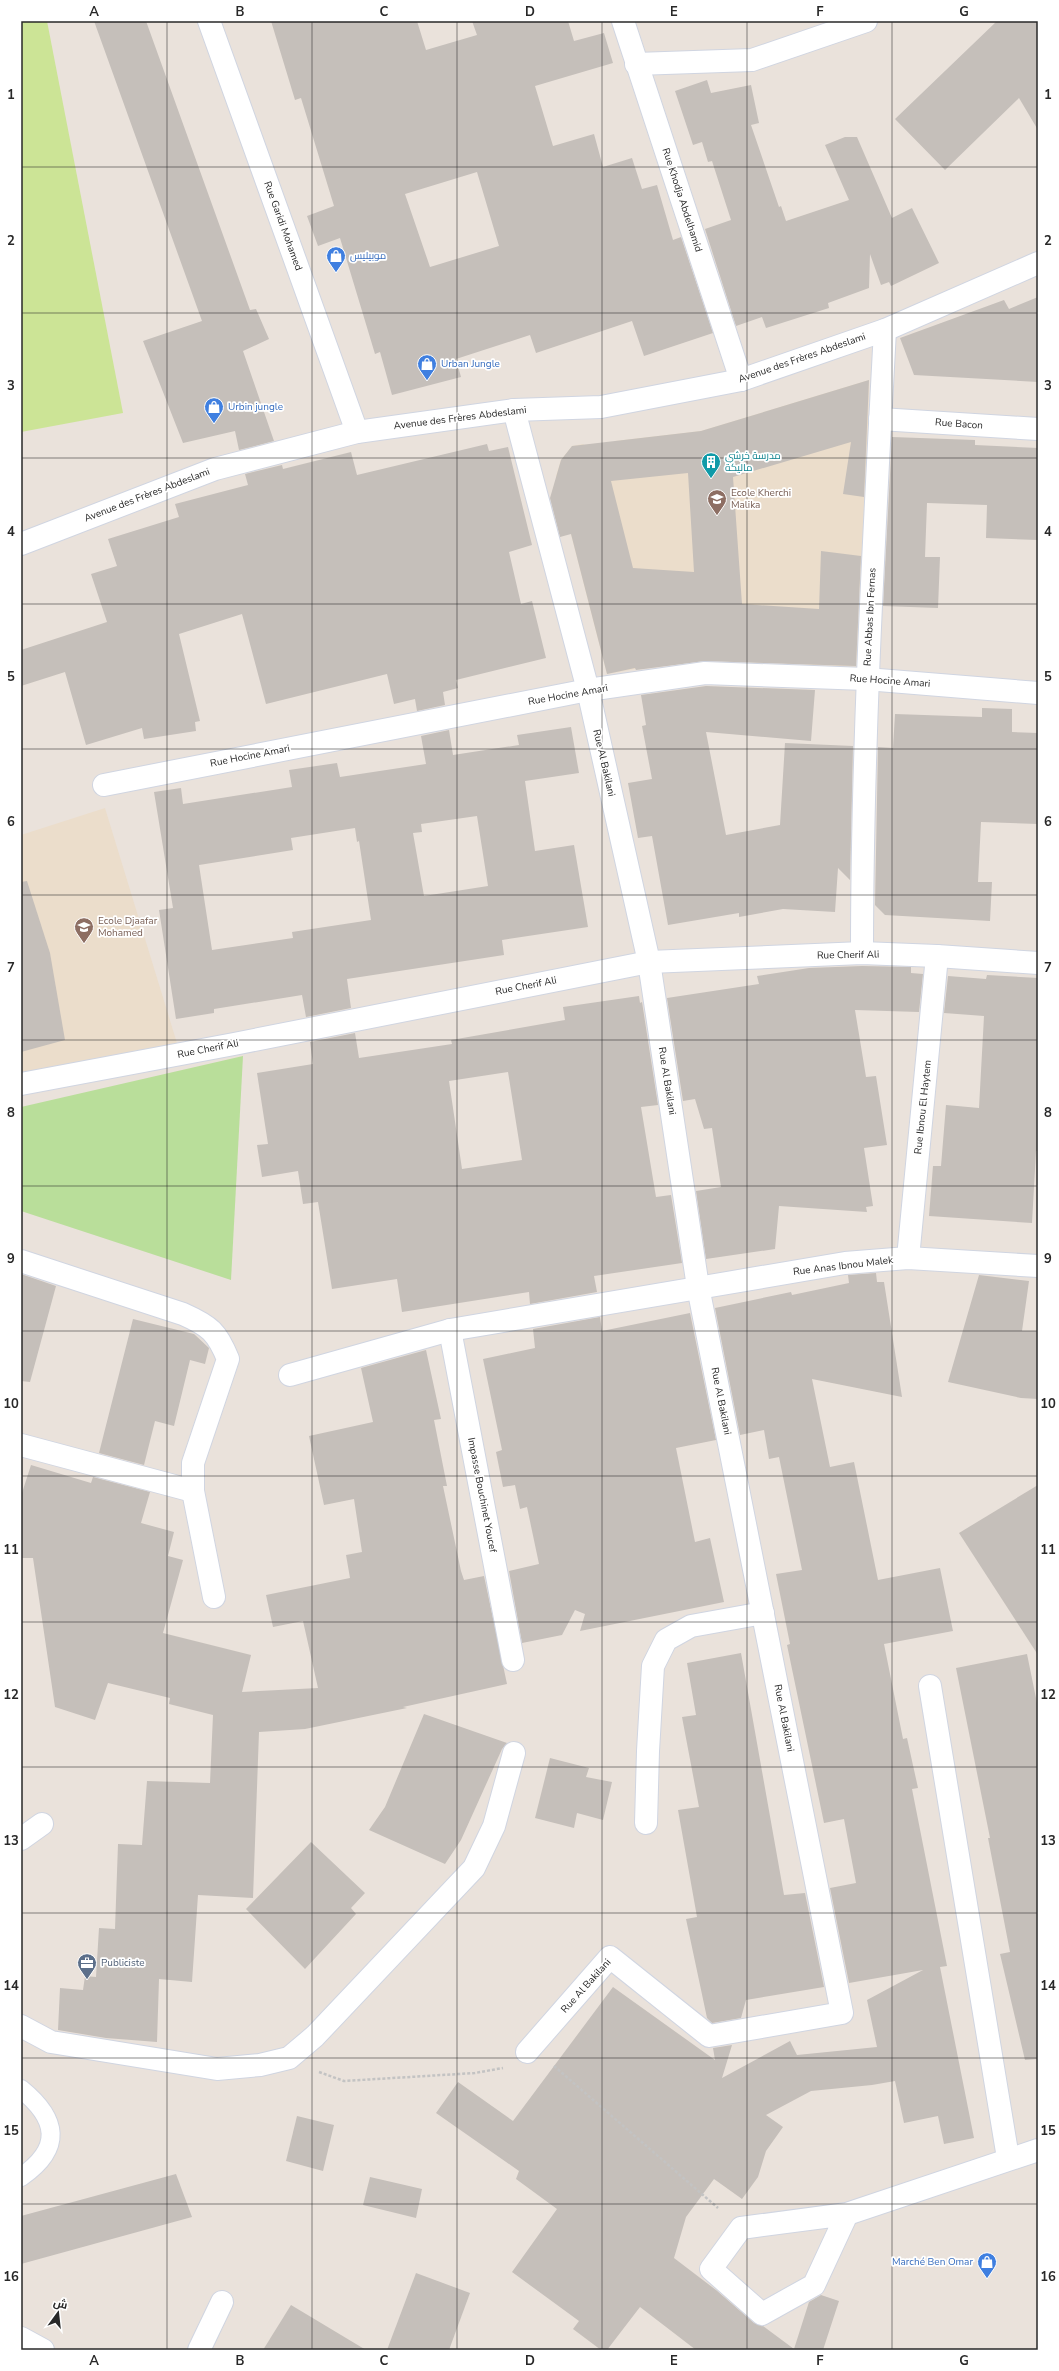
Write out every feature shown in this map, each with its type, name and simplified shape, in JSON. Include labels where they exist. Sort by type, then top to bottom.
[{"type":"street","name":"Rue Garidi Mohamed","points":[[209,21],[357,432]]},
{"type":"street","name":"Rue Khodja Abdelhamid","points":[[623,21],[741,380]]},
{"type":"street","points":[[636,64],[752,60],[866,21]]},
{"type":"street","name":"Avenue des Frères Abdeslami","points":[[21,544],[215,469],[357,432],[514,410],[601,406],[741,380],[885,330],[1038,263]]},
{"type":"street","name":"Rue Abbas Ibn Fernas","points":[[862,953],[862,820],[866,679],[885,330]]},
{"type":"street","name":"Rue Al Bakilani","points":[[514,410],[588,690],[649,962],[698,1287],[842,2013],[709,2036],[610,1957],[527,2052]]},
{"type":"street","name":"Rue Bacon","points":[[880,419],[1038,429]]},
{"type":"street","name":"Rue Hocine Amari","points":[[104,785],[588,690],[705,673],[866,679],[1038,693]]},
{"type":"street","name":"Rue Cherif Ali","points":[[21,1084],[242,1043],[649,962],[862,953],[937,956],[1038,963]]},
{"type":"street","name":"Rue Ibnou El Haytem","points":[[908,1258],[937,956]]},
{"type":"street","name":"Rue Anas Ibnou Malek","points":[[290,1375],[450,1330],[845,1263],[908,1258],[1038,1266]]},
{"type":"street","points":[[21,1261],[183,1314],[204,1323],[220,1340],[228,1359],[193,1463],[193,1491],[214,1597]]},
{"type":"street","name":"Impasse Bouchinet Youcef","points":[[450,1330],[513,1660]]},
{"type":"street","points":[[21,1445],[193,1491]]},
{"type":"street","points":[[646,1823],[648,1751],[654,1666],[666,1640],[691,1626],[763,1613]]},
{"type":"street","points":[[930,1686],[1008,2158]]},
{"type":"street","points":[[21,2026],[50,2042],[217,2069],[260,2065],[289,2058],[315,2036],[474,1868],[494,1826],[514,1753]]},
{"type":"street","points":[[21,1839],[42,1824]]},
{"type":"street","points":[[847,2214],[814,2285],[762,2314],[710,2269],[741,2228],[847,2214],[1008,2158],[1038,2150]]},
{"type":"street","points":[[200,2350],[222,2302]]},
{"type":"street","points":[[21,2338],[43,2350]]},
{"type":"lane","points":[[21,2089],[34,2100],[48,2119],[52,2133],[46,2154],[21,2177]]},
{"type":"path","points":[[549,2062],[741,2228]]},
{"type":"path","points":[[316,2071],[344,2082],[474,2073],[504,2068]]},
{"type":"shaded area","name":"Ecole Kherchi Malika","points":[[869,380],[866,557],[856,669],[708,656],[607,674],[556,476],[561,460],[572,446],[583,444],[605,457],[615,441],[701,431]]},
{"type":"shaded area","name":"Ecole Djaafar Mohamed","points":[[105,808],[180,1053],[21,1083],[21,835]]},
{"type":"green space","points":[[21,21],[47,21],[123,413],[21,432]]},
{"type":"green space","points":[[243,1056],[231,1280],[21,1211],[21,1107]]},
{"type":"building","points":[[94,21],[146,21],[250,310],[256,309],[269,339],[243,351],[274,441],[239,450],[235,431],[183,443],[143,341],[202,321]]},
{"type":"building","points":[[271,21],[417,21],[426,50],[477,35],[472,21],[568,21],[574,41],[604,33],[613,63],[535,86],[553,146],[594,134],[603,167],[632,158],[642,189],[657,185],[673,240],[681,237],[713,333],[644,356],[632,321],[536,353],[530,335],[456,359],[461,377],[392,395],[380,352],[375,354],[340,238],[318,246],[307,216],[334,206],[301,98],[295,100]],"holes":[[[477,172],[499,246],[430,267],[405,194]]]},
{"type":"building","points":[[997,21],[1038,21],[1038,130],[1019,98],[945,170],[895,119]]},
{"type":"building","points":[[707,80],[711,93],[751,85],[759,123],[751,125],[779,207],[781,206],[786,221],[849,200],[825,145],[845,137],[857,137],[892,218],[912,208],[939,263],[891,286],[889,282],[881,285],[870,254],[869,288],[828,303],[829,308],[766,328],[762,317],[736,326],[705,229],[731,220],[712,161],[708,162],[702,142],[693,145],[675,91]]},
{"type":"building","points":[[1038,297],[1038,382],[914,375],[900,338],[1004,300],[1009,309]]},
{"type":"building","name":"Ecole Kherchi Malika","points":[[869,380],[864,497],[843,494],[851,442],[733,477],[742,604],[819,609],[821,551],[861,556],[856,666],[705,661],[636,670],[635,668],[607,674],[571,534],[560,537],[550,498],[561,460],[572,446],[701,431]],"holes":[[[688,473],[694,572],[633,568],[611,481]]]},
{"type":"building","points":[[892,437],[975,440],[975,445],[1038,448],[1038,540],[986,538],[987,505],[927,503],[925,557],[940,557],[938,608],[883,606]]},
{"type":"building","points":[[487,444],[489,451],[508,447],[532,545],[509,552],[521,604],[532,601],[546,658],[456,680],[458,688],[443,692],[445,705],[417,711],[415,699],[394,704],[387,674],[266,704],[242,614],[179,634],[200,721],[195,722],[196,731],[144,739],[142,728],[86,745],[65,672],[21,686],[21,650],[107,622],[91,574],[117,566],[108,539],[179,517],[175,504],[248,485],[245,474],[282,465],[283,469],[351,452],[357,475]]},
{"type":"building","points":[[706,686],[815,690],[811,741],[706,732],[726,835],[780,825],[785,743],[853,746],[850,880],[838,868],[835,912],[783,909],[739,917],[739,913],[668,925],[652,836],[638,838],[628,783],[652,779],[642,726],[646,725],[641,695]]},
{"type":"building","points":[[982,708],[1012,709],[1012,732],[1038,733],[1038,824],[981,822],[978,882],[992,882],[990,921],[885,915],[875,905],[878,747],[893,748],[895,714],[982,717]]},
{"type":"building","points":[[571,727],[579,773],[525,781],[535,851],[574,845],[588,927],[502,940],[504,955],[347,979],[351,1008],[306,1017],[302,995],[214,1009],[214,1013],[176,1019],[159,910],[173,908],[154,792],[181,788],[183,804],[292,787],[289,770],[337,763],[340,777],[426,764],[421,736],[449,730],[453,755],[519,745],[517,735]],"holes":[[[477,816],[488,886],[424,896],[413,833],[422,832],[421,824]],[[355,828],[357,842],[359,841],[371,920],[292,932],[293,938],[212,950],[199,865],[293,850],[291,838]]]},
{"type":"building","points":[[27,881],[50,953],[65,1040],[21,1052],[21,882]]},
{"type":"building","points":[[862,966],[911,967],[911,973],[923,974],[919,1012],[855,1010],[866,1077],[876,1076],[887,1145],[864,1148],[873,1206],[866,1207],[867,1212],[779,1206],[775,1249],[706,1259],[696,1191],[721,1187],[712,1128],[704,1129],[695,1099],[683,1101],[667,998],[759,984],[757,976],[809,968]]},
{"type":"building","points":[[987,975],[1038,978],[1038,1151],[1036,1151],[1032,1223],[929,1216],[933,1166],[941,1166],[946,1105],[979,1108],[984,1016],[944,1013],[948,976],[986,979]]},
{"type":"building","points":[[639,996],[640,1003],[642,1002],[658,1105],[641,1107],[656,1197],[671,1195],[682,1263],[594,1276],[597,1292],[530,1304],[529,1292],[402,1312],[397,1279],[332,1289],[318,1202],[303,1204],[298,1171],[262,1177],[257,1145],[268,1144],[257,1073],[313,1064],[310,1042],[355,1033],[359,1058],[452,1044],[451,1040],[565,1020],[563,1007]],"holes":[[[508,1072],[522,1160],[462,1169],[449,1081]]]},
{"type":"building","points":[[876,1273],[877,1282],[884,1282],[902,1397],[812,1379],[830,1467],[854,1462],[878,1580],[940,1568],[953,1631],[884,1644],[903,1739],[907,1738],[918,1788],[912,1789],[947,1966],[940,1967],[974,2138],[944,2144],[938,2116],[904,2123],[895,2081],[872,2085],[811,2091],[766,2115],[783,2127],[766,2151],[758,2177],[742,2199],[714,2179],[686,2217],[674,2258],[716,2290],[754,2323],[763,2326],[794,2349],[809,2302],[821,2295],[839,2301],[823,2350],[696,2350],[640,2307],[607,2350],[601,2350],[573,2329],[579,2321],[512,2272],[557,2209],[516,2179],[519,2171],[436,2113],[458,2082],[513,2121],[613,1987],[715,2060],[713,2048],[732,2045],[722,2078],[790,2041],[797,2055],[877,2047],[867,2000],[923,1970],[849,1983],[830,1888],[856,1883],[844,1819],[824,1823],[787,1645],[790,1644],[776,1574],[802,1570],[779,1457],[769,1459],[764,1430],[740,1435],[715,1308],[791,1292],[792,1295],[849,1283],[848,1275]]},
{"type":"building","points":[[21,1274],[56,1286],[30,1382],[21,1381]]},
{"type":"building","points":[[979,1275],[1029,1281],[1022,1331],[1038,1331],[1038,1399],[1021,1398],[948,1382]]},
{"type":"building","points":[[690,1313],[716,1440],[676,1448],[695,1542],[710,1538],[724,1602],[580,1631],[585,1614],[575,1610],[562,1635],[522,1643],[509,1571],[539,1564],[527,1507],[520,1509],[515,1485],[503,1487],[496,1452],[502,1450],[483,1359],[535,1348],[533,1329],[600,1317],[602,1331]]},
{"type":"building","points":[[133,1319],[194,1334],[209,1348],[205,1364],[190,1360],[174,1426],[155,1421],[144,1465],[99,1453]]},
{"type":"building","points":[[426,1350],[441,1419],[434,1420],[447,1486],[443,1486],[461,1571],[464,1580],[484,1576],[507,1684],[403,1707],[407,1708],[305,1729],[259,1732],[253,1898],[198,1895],[192,1982],[159,1979],[157,2042],[106,2038],[58,2030],[60,1988],[83,1990],[85,1976],[96,1977],[99,1928],[115,1929],[118,1844],[142,1845],[147,1781],[210,1783],[213,1715],[169,1704],[170,1698],[108,1683],[95,1720],[55,1707],[33,1558],[21,1558],[21,1496],[31,1465],[91,1483],[93,1477],[150,1492],[141,1523],[174,1532],[168,1556],[183,1560],[163,1633],[251,1655],[242,1692],[318,1688],[303,1621],[273,1627],[266,1595],[350,1578],[346,1555],[362,1552],[354,1499],[324,1505],[309,1436],[373,1422],[361,1368]]},
{"type":"building","points":[[1038,1485],[1038,1655],[959,1533]]},
{"type":"building","points":[[741,1653],[784,1895],[805,1893],[824,1987],[746,2000],[741,2018],[712,2023],[707,2018],[686,1919],[697,1917],[678,1810],[699,1807],[682,1717],[696,1715],[687,1663]]},
{"type":"building","points":[[1027,1654],[1038,1708],[1038,2059],[1025,2060],[1000,1954],[1010,1952],[988,1838],[990,1838],[956,1668]]},
{"type":"building","points":[[424,1714],[507,1743],[502,1749],[461,1840],[445,1864],[369,1830],[385,1807]]},
{"type":"building","points":[[550,1758],[589,1768],[586,1777],[612,1782],[603,1820],[577,1813],[574,1828],[535,1818]]},
{"type":"building","points":[[311,1842],[365,1893],[351,1908],[356,1914],[305,1969],[246,1909]]},
{"type":"building","points":[[297,2116],[334,2125],[323,2171],[286,2161]]},
{"type":"building","points":[[176,2174],[192,2217],[21,2264],[21,2216]]},
{"type":"building","points":[[370,2177],[422,2189],[416,2218],[363,2205]]},
{"type":"building","points":[[416,2273],[470,2293],[449,2350],[387,2350]]},
{"type":"building","points":[[291,2305],[366,2350],[263,2350]]},
{"type":"place","name":"موبيليس","points":[[336,273]]},
{"type":"place","name":"Urban Jungle","points":[[427,381]]},
{"type":"place","name":"Urbin jungle","points":[[214,424]]},
{"type":"place","name":"مدرسة خرشي ماليكة","points":[[711,479]]},
{"type":"place","name":"Ecole Kherchi Malika","points":[[717,516]]},
{"type":"place","name":"Ecole Djaafar Mohamed","points":[[84,944]]},
{"type":"place","name":"Publiciste","points":[[87,1980]]},
{"type":"place","name":"Marché Ben Omar","points":[[987,2279]]}]
